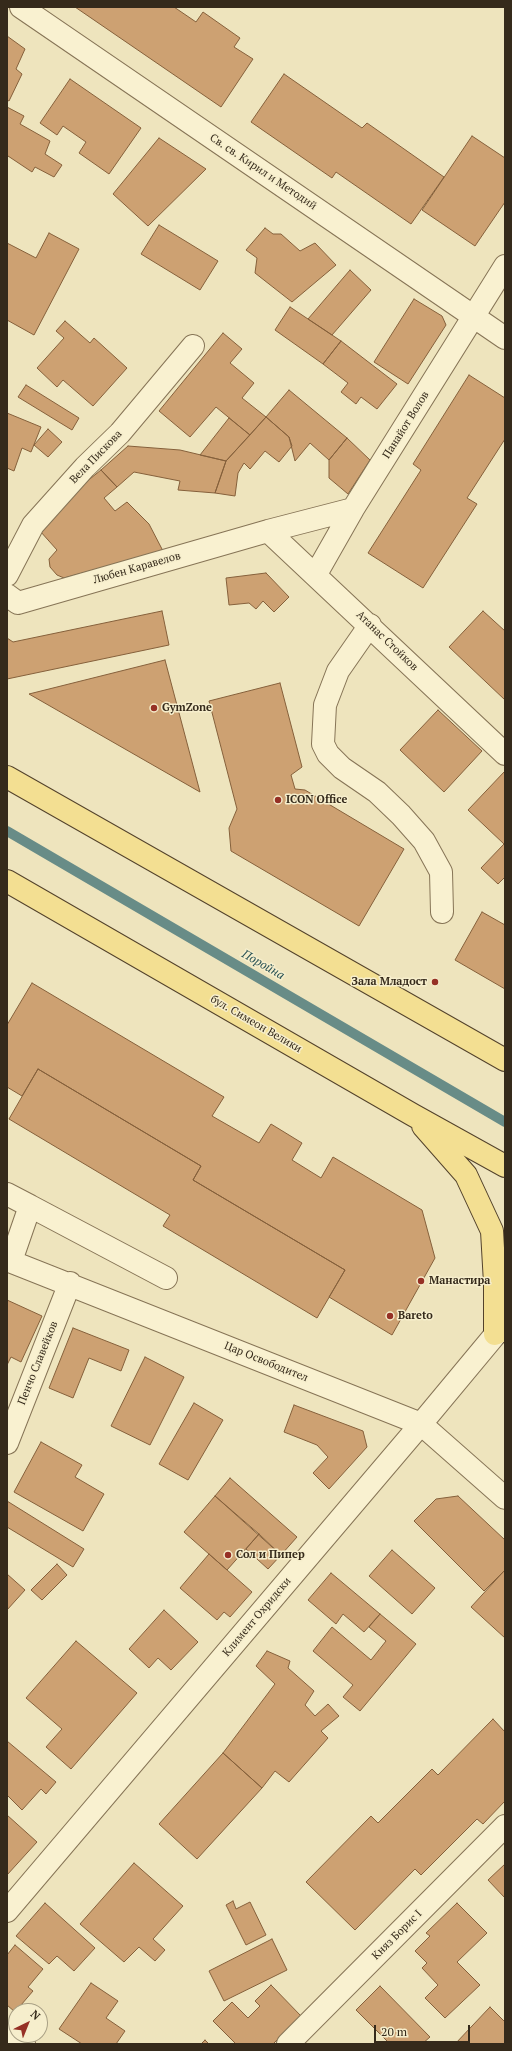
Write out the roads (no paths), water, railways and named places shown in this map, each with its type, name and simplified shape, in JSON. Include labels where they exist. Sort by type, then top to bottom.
[{"type":"main road","points":[[7,777],[502,1057]]},
{"type":"main road","name":"бул. Симеон Велики","points":[[7,881],[413,1115],[505,1166]]},
{"type":"main road","points":[[413,1115],[466,1175],[492,1231],[495,1283],[502,1329]]},
{"type":"street","name":"Св. св. Кирил и Методий","points":[[21,7],[505,338]]},
{"type":"street","name":"Панайот Волов","points":[[316,574],[353,509],[505,266]]},
{"type":"street","name":"Вела Пискова","points":[[7,575],[33,525],[85,467],[120,433],[193,346]]},
{"type":"street","points":[[268,531],[353,509]]},
{"type":"street","name":"Атанас Стойков","points":[[268,531],[316,574],[505,754]]},
{"type":"street","name":"Любен Каравелов","points":[[7,595],[18,603],[268,531]]},
{"type":"street","points":[[370,625],[338,671],[324,705],[323,744],[328,754],[342,768],[377,792],[401,815],[424,841],[441,872],[442,912]]},
{"type":"street","points":[[7,1194],[166,1278]]},
{"type":"street","points":[[9,1260],[30,1206]]},
{"type":"street","name":"Цар Освободител","points":[[9,1260],[422,1424],[505,1498]]},
{"type":"street","name":"Пенчо Славейков","points":[[7,1443],[70,1283]]},
{"type":"street","name":"Климент Охридски","points":[[7,1911],[502,1329]]},
{"type":"street","name":"Княз Борис I","points":[[288,2044],[505,1826]]},
{"type":"street","points":[[7,2035],[24,2044]]},
{"type":"waterway","name":"Поройна","points":[[7,831],[505,1122]]},
{"type":"place","name":"GymZone","points":[[154,708]]},
{"type":"place","name":"ICON Office","points":[[278,800]]},
{"type":"place","name":"Зала Младост","points":[[435,982]]},
{"type":"place","name":"Манастира","points":[[421,1281]]},
{"type":"place","name":"Bareto","points":[[390,1316]]},
{"type":"place","name":"Сол и Пипер","points":[[228,1555]]}]
